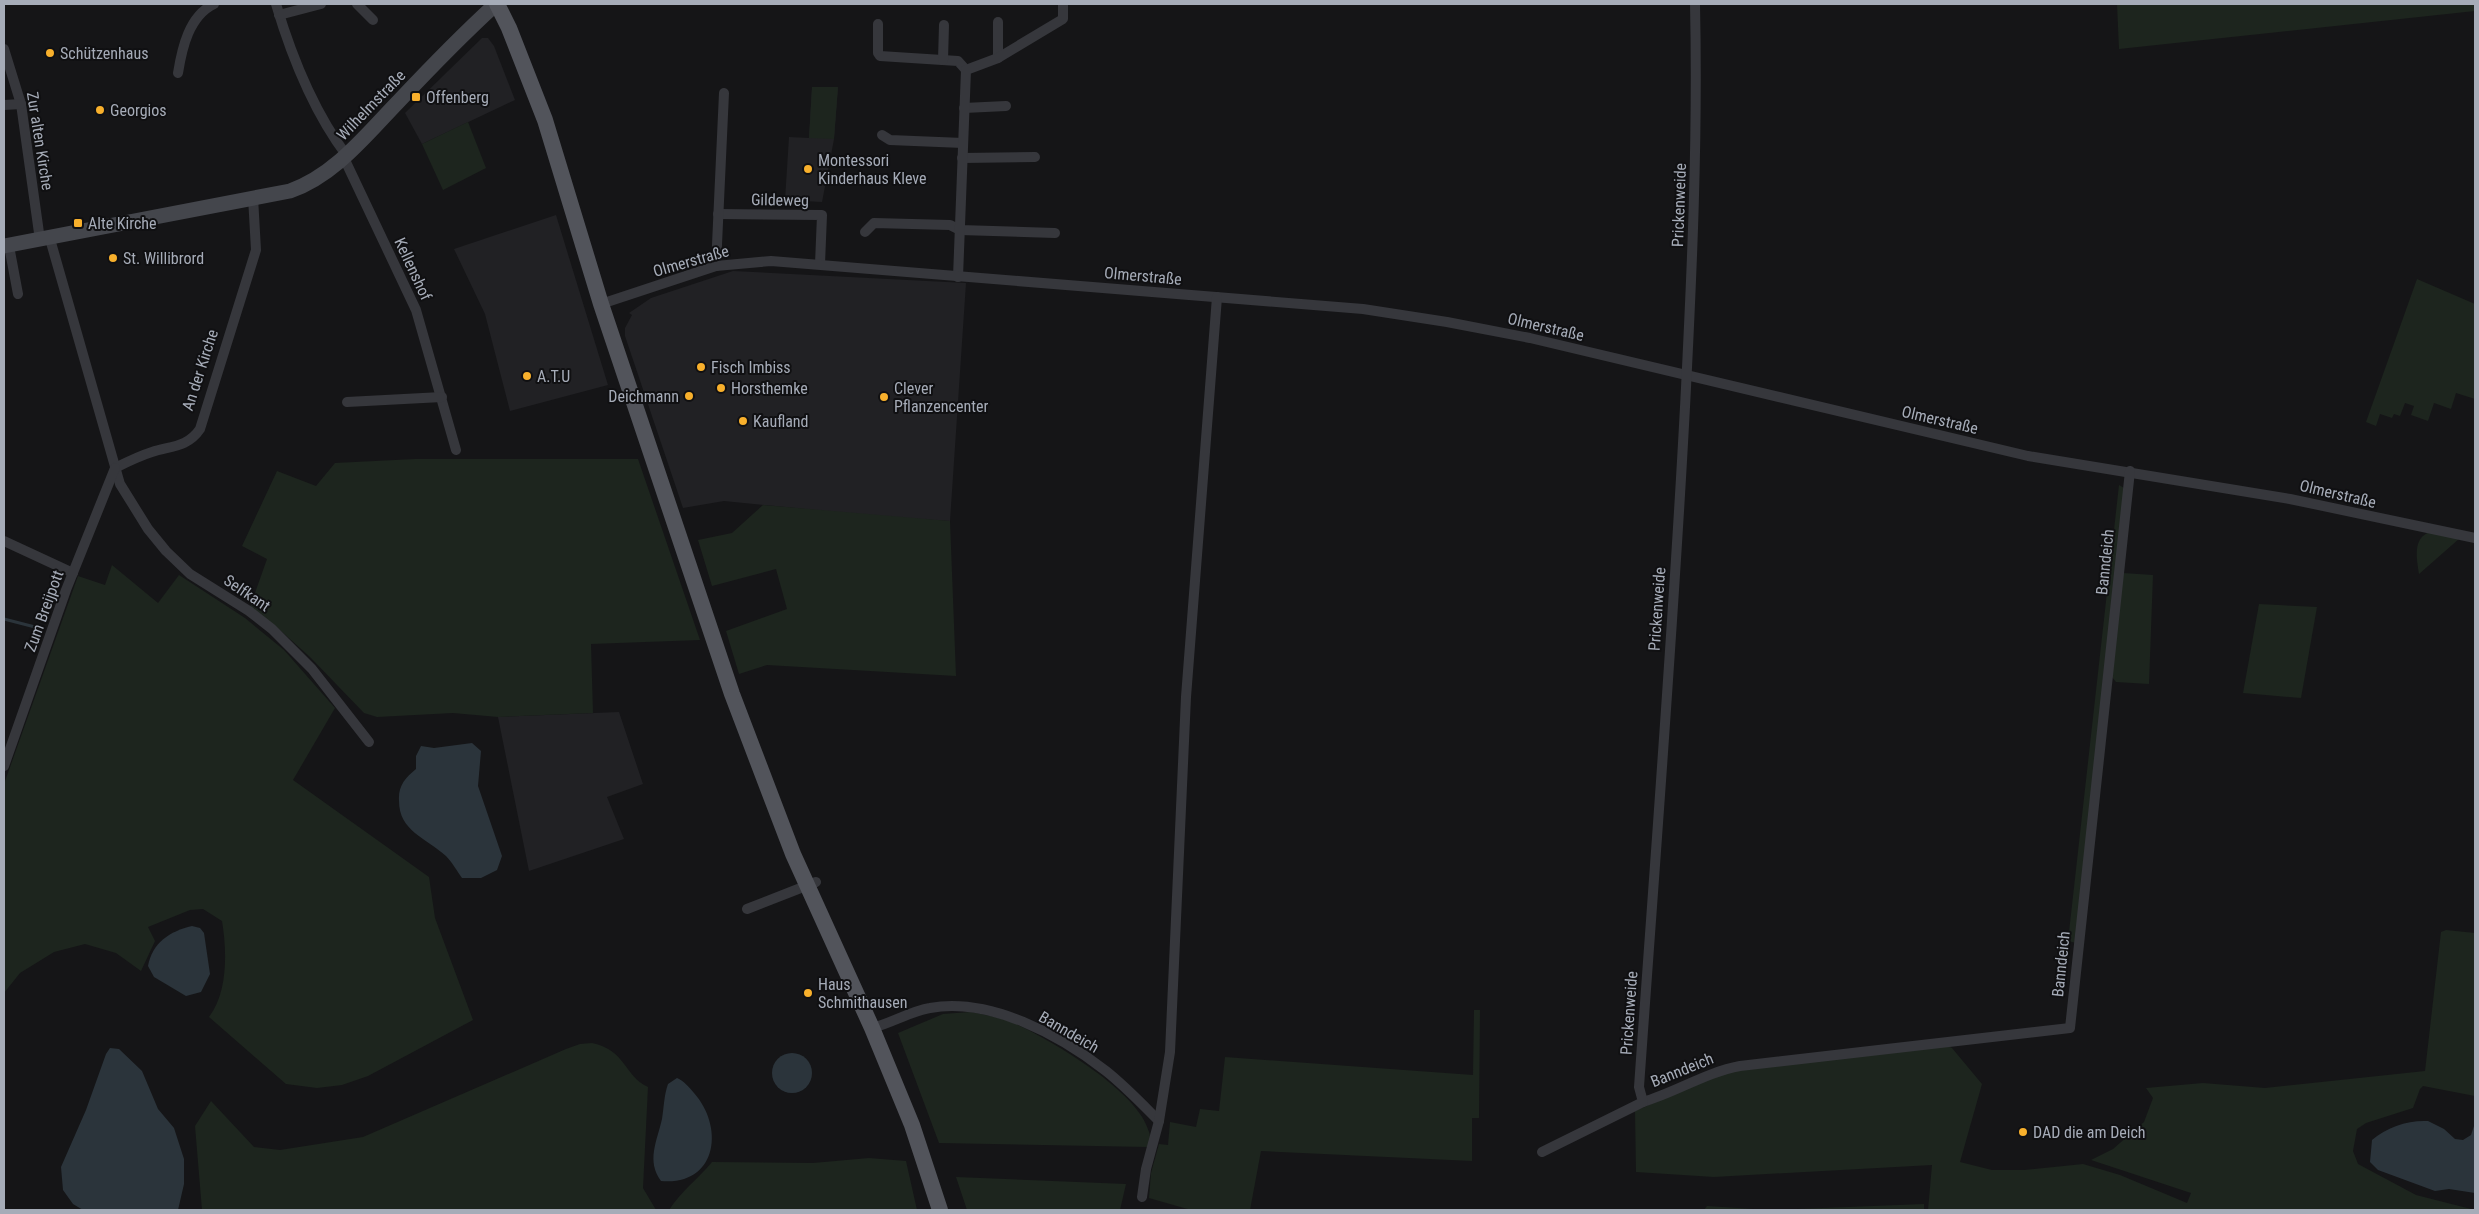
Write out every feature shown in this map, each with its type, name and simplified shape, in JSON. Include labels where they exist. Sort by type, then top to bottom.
[{"type":"main road","points":[[496,4],[507,24],[545,120],[601,304],[732,694],[776,813],[812,884],[920,1145],[940,1210]]},
{"type":"street","points":[[178,73],[183,42],[205,8],[214,4]]},
{"type":"street","name":"Kellenshof","points":[[276,4],[303,81],[329,132],[345,157],[416,310],[456,450]]},
{"type":"street","points":[[279,15],[321,4]]},
{"type":"street","points":[[357,4],[372,20]]},
{"type":"street","name":"Wilhelmstraße","points":[[253,197],[290,190],[308,184],[345,157],[474,24],[496,4]]},
{"type":"street","points":[[966,70],[998,58],[1062,19],[1063,4]]},
{"type":"street","name":"Prickenweide","points":[[1643,1102],[1639,1086],[1679,512],[1694,219],[1697,80],[1695,4]]},
{"type":"street","points":[[474,24],[491,22],[507,24]]},
{"type":"street","points":[[998,22],[998,58]]},
{"type":"street","points":[[878,24],[878,54],[880,56],[958,61],[966,70],[958,277]]},
{"type":"street","points":[[943,60],[944,26]]},
{"type":"street","name":"Zur alten Kirche","points":[[4,49],[21,104],[45,240]]},
{"type":"street","points":[[716,266],[724,92]]},
{"type":"street","points":[[4,106],[21,104]]},
{"type":"street","points":[[964,108],[1006,106]]},
{"type":"street","points":[[882,136],[890,140],[963,143]]},
{"type":"street","points":[[962,158],[1035,157]]},
{"type":"street","points":[[18,294],[6,246],[45,240],[253,197]]},
{"type":"street","name":"An der Kirche","points":[[115,468],[150,452],[183,445],[194,438],[200,429],[256,250],[253,197]]},
{"type":"street","name":"Gildeweg","points":[[718,214],[822,216],[820,264]]},
{"type":"street","points":[[865,232],[874,223],[950,225],[960,230],[1055,233]]},
{"type":"street","points":[[45,240],[110,443],[115,468]]},
{"type":"street","name":"Olmerstraße","points":[[601,304],[716,266],[771,261],[1363,309],[1446,322],[1686,375],[2028,456],[2130,471],[2290,499],[2475,538]]},
{"type":"street","points":[[1142,1197],[1146,1169],[1159,1121],[1170,1052],[1186,697],[1217,297]]},
{"type":"street","points":[[347,402],[442,397]]},
{"type":"street","name":"Zum Breijpott","points":[[4,766],[73,573],[115,468]]},
{"type":"street","name":"Selfkant","points":[[115,468],[120,484],[148,529],[166,550],[190,574],[249,611],[272,629],[312,669],[369,742]]},
{"type":"street","name":"Banndeich","points":[[1643,1102],[1665,1095],[1726,1068],[2070,1028],[2130,471]]},
{"type":"street","points":[[4,541],[73,573]]},
{"type":"street","points":[[746,910],[812,884]]},
{"type":"street","name":"Banndeich","points":[[872,1028],[930,1008],[964,1006],[1001,1012],[1057,1039],[1105,1071],[1159,1121]]},
{"type":"street","points":[[1542,1152],[1643,1102]]},
{"type":"shaded area","points":[[2117,4],[2475,4],[2475,11],[2119,49]]},
{"type":"shaded area","points":[[482,38],[488,38],[494,46],[515,100],[422,144],[405,113]]},
{"type":"shaded area","name":"Montessori Kinderhaus Kleve","points":[[812,87],[838,87],[834,139],[822,202],[785,200],[789,137],[809,138]]},
{"type":"shaded area","points":[[812,87],[838,87],[834,139],[809,138]]},
{"type":"shaded area","points":[[468,122],[486,168],[443,190],[422,144]]},
{"type":"shaded area","points":[[556,215],[608,385],[510,411],[485,314],[454,249]]},
{"type":"shaded area","points":[[733,271],[966,283],[950,521],[886,517],[724,501],[683,508],[625,336],[625,328],[632,315],[629,313],[651,298]]},
{"type":"shaded area","points":[[2417,279],[2475,304],[2475,399],[2456,393],[2451,409],[2434,403],[2428,421],[2411,415],[2414,406],[2405,403],[2400,416],[2394,414],[2392,418],[2380,414],[2376,426],[2366,422]]},
{"type":"shaded area","points":[[415,459],[638,459],[700,640],[591,644],[593,713],[498,717],[453,713],[377,717],[364,713],[310,657],[250,607],[267,559],[242,546],[277,471],[316,486],[335,463]]},
{"type":"shaded area","points":[[2119,485],[2124,488],[2076,943],[2068,941]]},
{"type":"shaded area","points":[[763,505],[950,521],[956,676],[767,665],[739,674],[726,631],[787,609],[776,569],[712,586],[698,540],[732,533]]},
{"type":"shaded area","points":[[2430,532],[2460,538],[2419,574],[2418,544],[2424,535]]},
{"type":"shaded area","points":[[112,565],[158,603],[179,575],[245,618],[284,650],[335,708],[293,780],[429,877],[435,918],[473,1020],[368,1076],[342,1085],[317,1088],[286,1084],[209,1017],[220,996],[223,984],[225,945],[222,921],[203,909],[190,910],[148,927],[155,941],[141,971],[116,953],[85,944],[54,952],[20,973],[4,993],[4,784],[78,576],[105,585]]},
{"type":"shaded area","points":[[2123,573],[2153,575],[2149,684],[2116,682],[2112,677]]},
{"type":"shaded area","points":[[2259,604],[2317,607],[2301,698],[2243,693]]},
{"type":"shaded area","points":[[619,712],[643,784],[607,797],[624,839],[529,871],[498,717]]},
{"type":"shaded area","points":[[472,743],[481,751],[478,786],[502,856],[497,870],[481,878],[462,878],[446,856],[409,827],[400,811],[399,796],[403,783],[416,769],[416,756],[421,746],[434,748]]},
{"type":"shaded area","points":[[192,926],[200,928],[204,933],[210,974],[201,992],[186,996],[154,977],[148,966],[153,951],[163,939],[176,931]]},
{"type":"shaded area","points":[[2446,930],[2475,933],[2475,1096],[2423,1086],[2413,1108],[2366,1123],[2357,1129],[2353,1151],[2358,1164],[2416,1195],[2475,1210],[1928,1210],[1932,1165],[1714,1177],[1636,1172],[1635,1111],[1731,1070],[1946,1045],[1952,1048],[1982,1084],[1960,1162],[1992,1170],[2024,1170],[2083,1164],[2120,1175],[2187,1203],[2191,1193],[2091,1160],[2113,1149],[2144,1122],[2153,1098],[2146,1088],[2203,1083],[2265,1088],[2425,1071],[2441,932]]},
{"type":"shaded area","points":[[1474,1010],[1480,1010],[1479,1118],[1472,1118],[1472,1161],[1261,1151],[1250,1210],[1191,1210],[1149,1198],[1151,1173],[1159,1144],[1168,1145],[1170,1122],[1196,1127],[1200,1109],[1219,1111],[1225,1057],[1473,1075]]},
{"type":"shaded area","points":[[970,1012],[1001,1019],[1034,1033],[1073,1056],[1113,1085],[1142,1117],[1150,1134],[1148,1147],[939,1143],[898,1033],[943,1014]]},
{"type":"shaded area","points":[[592,1043],[612,1051],[640,1082],[648,1087],[643,1188],[656,1210],[202,1210],[195,1126],[211,1101],[254,1147],[280,1150],[363,1137],[566,1049],[580,1044]]},
{"type":"shaded area","points":[[110,1048],[119,1049],[142,1071],[158,1109],[174,1128],[184,1159],[184,1184],[178,1210],[83,1210],[73,1204],[63,1190],[61,1167]]},
{"type":"shaded area","points":[[796,1053],[803,1056],[809,1062],[812,1073],[811,1081],[803,1090],[796,1093],[788,1093],[781,1090],[773,1081],[772,1069],[775,1062],[784,1054]]},
{"type":"shaded area","points":[[677,1078],[688,1086],[704,1107],[710,1122],[712,1138],[710,1152],[704,1165],[694,1174],[680,1180],[661,1181],[654,1166],[654,1151],[668,1084]]},
{"type":"shaded area","points":[[2428,1121],[2444,1129],[2455,1139],[2463,1140],[2471,1135],[2475,1123],[2475,1193],[2449,1189],[2435,1191],[2378,1170],[2370,1162],[2372,1140],[2378,1135],[2398,1125]]},
{"type":"shaded area","points":[[869,1158],[906,1161],[917,1210],[669,1210],[712,1162],[813,1163]]},
{"type":"shaded area","points":[[956,1177],[1126,1184],[1120,1210],[967,1210]]},
{"type":"shaded area","points":[[1924,1204],[1924,1210],[1769,1210]]},
{"type":"shaded area","points":[[1707,1206],[1769,1210],[1704,1210]]},
{"type":"waterway","points":[[4,619],[35,627]]},
{"type":"place","name":"Schützenhaus","points":[[50,53]]},
{"type":"place","name":"Offenberg","points":[[416,97]]},
{"type":"place","name":"Georgios","points":[[100,110]]},
{"type":"place","name":"Montessori Kinderhaus Kleve","points":[[808,169]]},
{"type":"place","name":"Alte Kirche","points":[[78,223]]},
{"type":"place","name":"St. Willibrord","points":[[113,258]]},
{"type":"place","name":"Fisch Imbiss","points":[[701,367]]},
{"type":"place","name":"A.T.U","points":[[527,376]]},
{"type":"place","name":"Horsthemke","points":[[721,388]]},
{"type":"place","name":"Deichmann","points":[[689,396]]},
{"type":"place","name":"Clever Pflanzencenter","points":[[884,397]]},
{"type":"place","name":"Kaufland","points":[[743,421]]},
{"type":"place","name":"Haus Schmithausen","points":[[808,993]]},
{"type":"place","name":"DAD die am Deich","points":[[2023,1132]]}]
